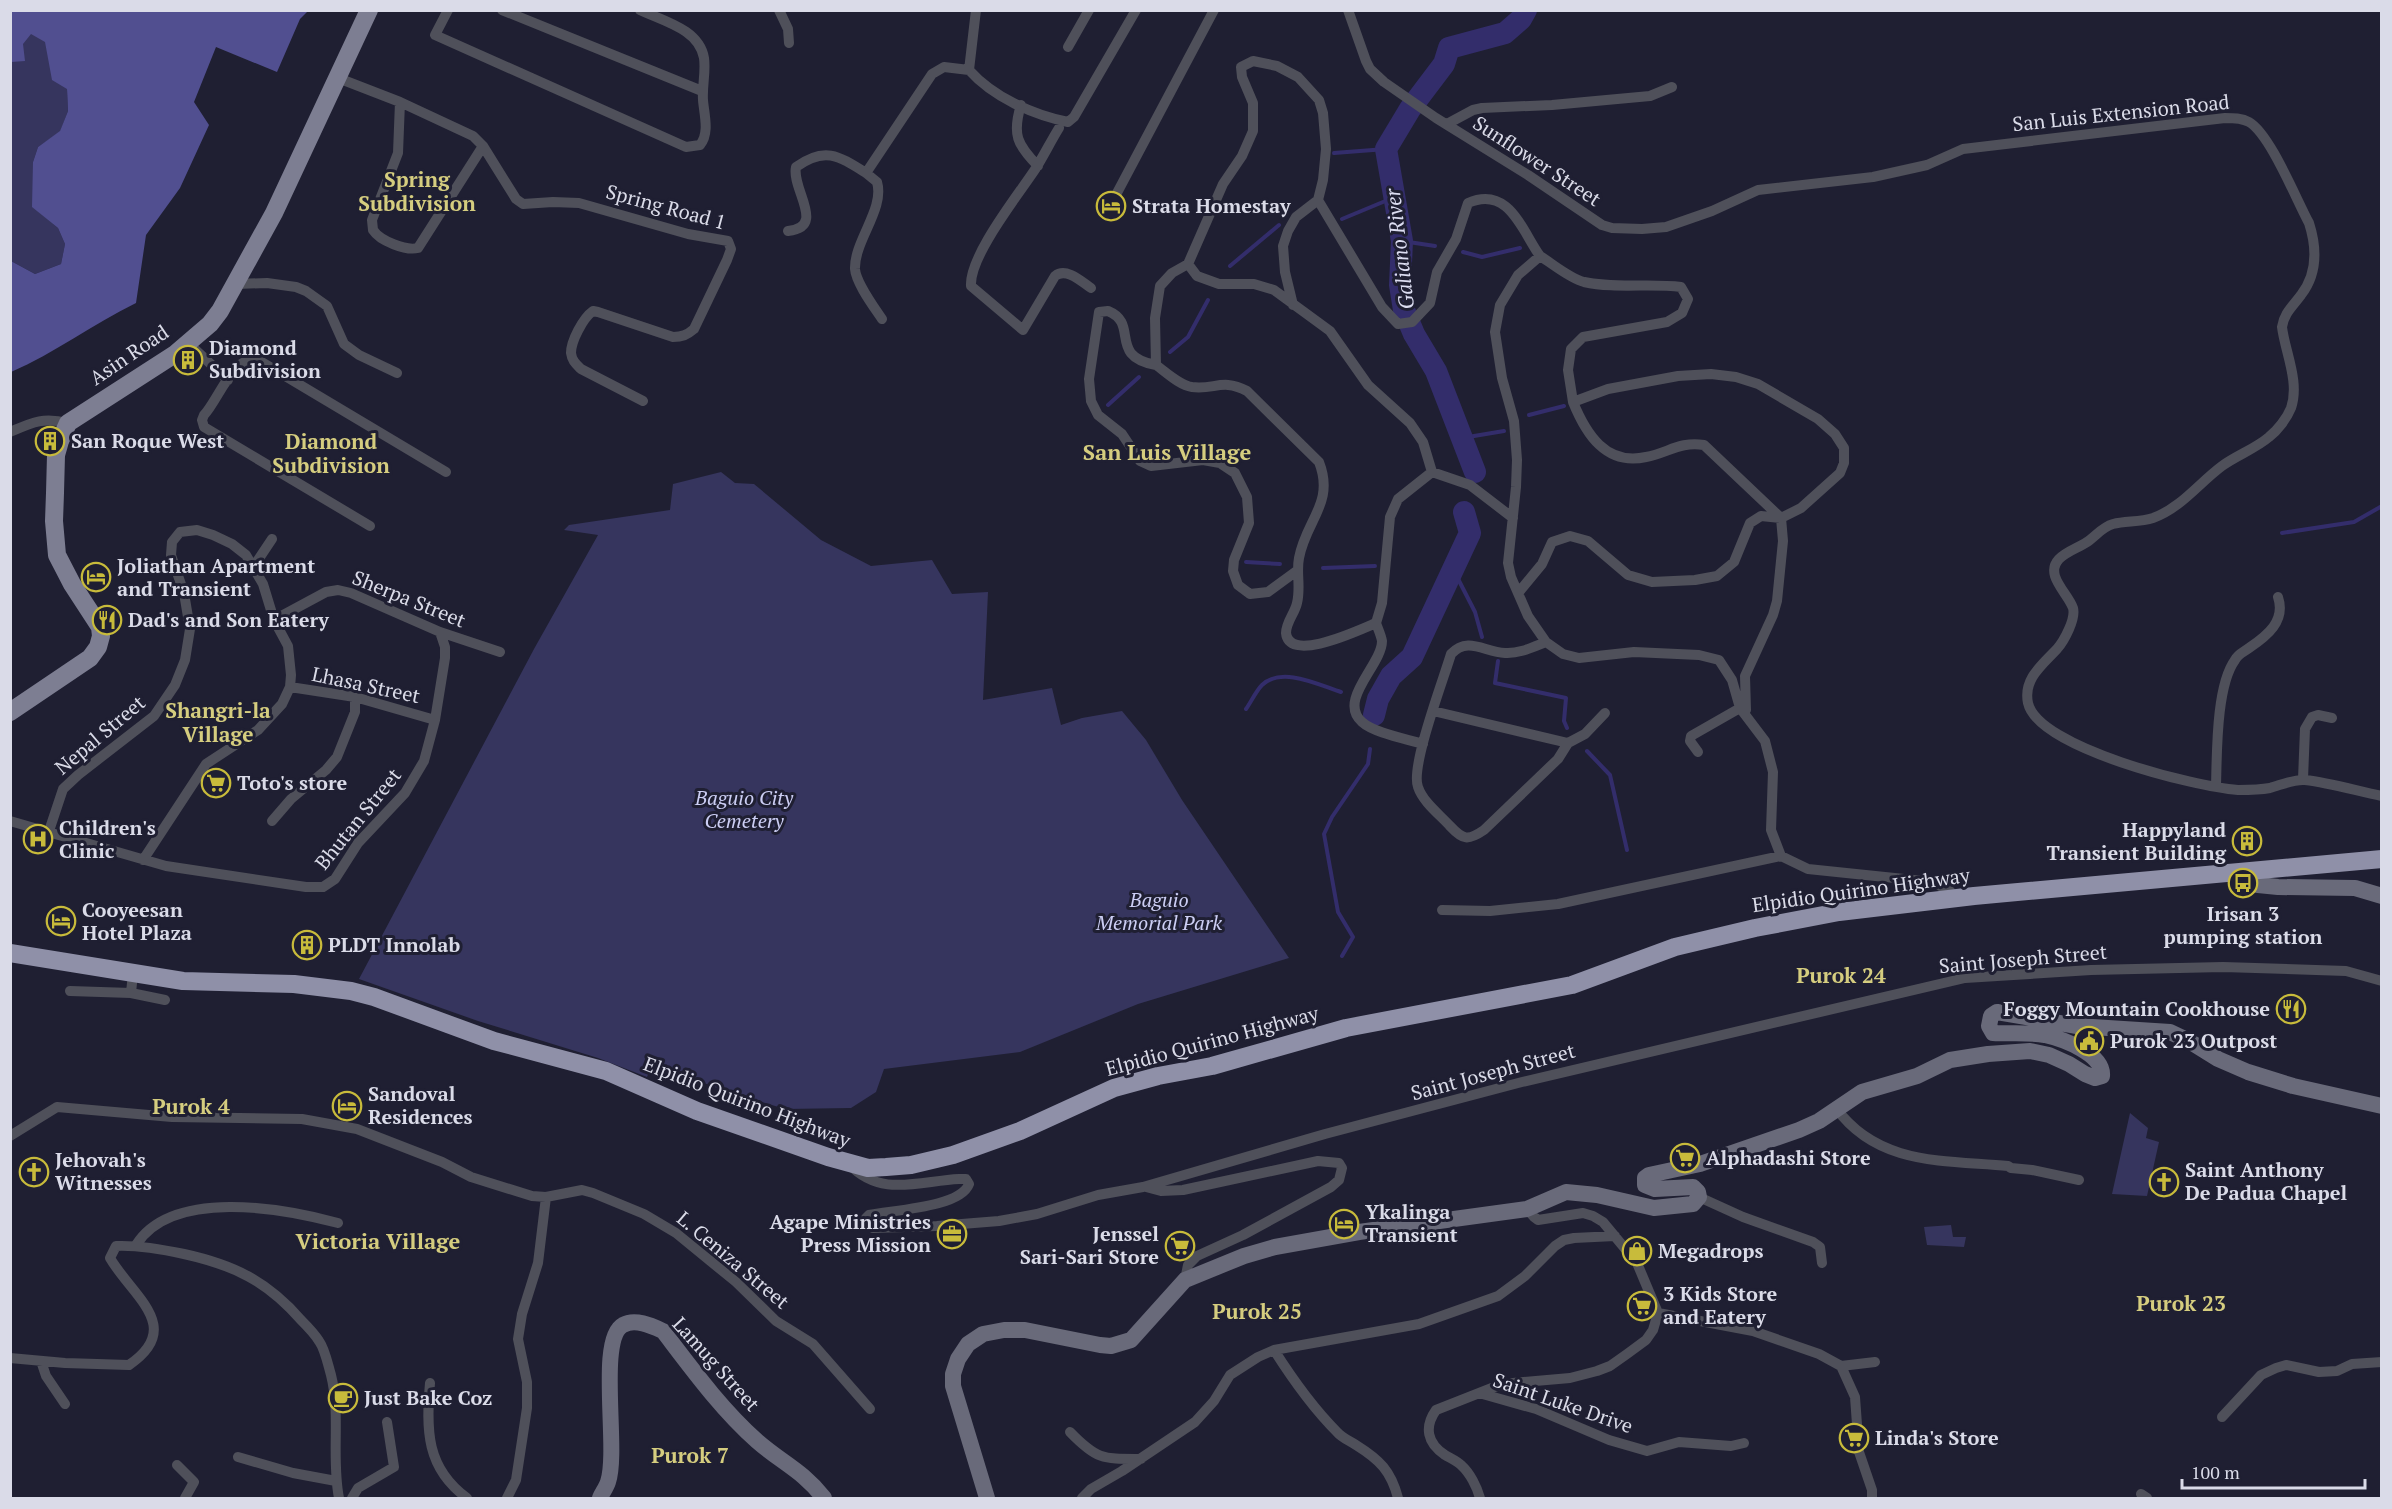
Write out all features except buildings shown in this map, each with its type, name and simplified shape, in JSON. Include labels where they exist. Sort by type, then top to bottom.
[{"type":"highway","name":"Elpidio Quirino Highway","points":[[10,953],[183,981],[303,985],[358,993],[494,1041],[606,1071],[697,1111],[849,1164],[868,1168],[911,1165],[954,1155],[1020,1131],[1114,1088],[1158,1076],[1212,1066],[1346,1028],[1572,984],[1675,947],[1715,937],[1839,912],[2382,859]]},
{"type":"main road","name":"Asin Road","points":[[68,423],[153,369],[188,344],[210,324],[236,284],[274,213],[369,10]]},
{"type":"main road","points":[[10,712],[90,658],[102,636],[97,620],[72,585],[57,555],[54,521],[56,455],[68,423]]},
{"type":"street","points":[[448,10],[435,35],[686,147],[700,145],[704,140],[706,130],[702,91],[704,56],[698,43],[680,28],[640,10]]},
{"type":"street","points":[[502,10],[702,91]]},
{"type":"street","points":[[779,10],[788,29],[789,43]]},
{"type":"street","points":[[969,70],[976,10]]},
{"type":"street","points":[[1068,47],[1089,10]]},
{"type":"street","points":[[1091,288],[1065,273],[1059,273],[1023,330],[971,286],[974,269],[996,225],[1064,125],[1074,117],[1136,10]]},
{"type":"street","points":[[1109,208],[1214,10]]},
{"type":"street","name":"Sunflower Street","points":[[1348,10],[1366,61],[1370,69],[1384,82],[1602,225],[1612,228],[1642,229],[1666,226],[1712,211],[1758,190]]},
{"type":"street","points":[[1156,365],[1155,318],[1160,286],[1172,273],[1188,264],[1223,184],[1242,156],[1253,131],[1253,103],[1242,77],[1241,67],[1253,61],[1277,66],[1298,77],[1319,99],[1323,113],[1326,149],[1323,180],[1318,200],[1296,217],[1283,246],[1285,272],[1293,305]]},
{"type":"street","points":[[866,173],[932,74],[944,67],[969,70],[993,91],[1064,125]]},
{"type":"street","name":"Spring Road 1","points":[[338,78],[400,102],[462,130],[483,146],[516,199],[523,204],[553,201],[579,203],[688,234],[728,241],[730,249],[728,260],[694,329],[688,334],[673,337],[593,311],[586,316],[572,348],[574,362],[581,369],[643,401]]},
{"type":"street","points":[[1447,124],[1473,110],[1482,108],[1552,105],[1650,96],[1672,87]]},
{"type":"street","points":[[400,102],[398,153],[372,220],[373,231],[380,238],[410,249],[418,248],[483,146]]},
{"type":"street","points":[[1021,105],[1015,132],[1020,144],[1038,166]]},
{"type":"street","name":"San Luis Extension Road","points":[[1758,190],[1873,177],[1927,165],[1963,148],[2111,133],[2225,118],[2248,121],[2260,133],[2272,151],[2309,223],[2314,248],[2315,260],[2309,284],[2283,319],[2282,327],[2292,378],[2291,408],[2269,437],[2221,467],[2172,508],[2150,519],[2104,527],[2086,543],[2058,560],[2054,571],[2058,583],[2072,606],[2073,614],[2059,647],[2033,674],[2028,690],[2028,705],[2040,722],[2050,731],[2115,762],[2158,774],[2216,786],[2254,790],[2303,779],[2382,796]]},
{"type":"street","points":[[788,231],[800,230],[805,224],[805,209],[795,172],[796,167],[804,162],[816,156],[836,155],[877,182],[879,194],[855,268],[857,277],[882,319]]},
{"type":"street","points":[[1318,200],[1382,308],[1398,324],[1412,322],[1430,303],[1437,272],[1456,239],[1468,203],[1481,197],[1495,201],[1514,213],[1540,256],[1582,281],[1607,285],[1662,284],[1681,287],[1688,300],[1682,313],[1667,322],[1583,337],[1571,349],[1568,370],[1573,402],[1592,439],[1609,452],[1629,459],[1647,458],[1691,443],[1704,445],[1781,518],[1784,541],[1777,601],[1773,615],[1745,676],[1743,712]]},
{"type":"street","points":[[1540,256],[1518,275],[1500,305],[1494,332],[1502,378],[1514,421],[1517,460],[1508,563],[1528,616],[1546,642],[1563,654],[1579,658],[1634,652],[1699,655],[1719,660],[1732,680],[1743,712],[1765,741],[1774,790],[1771,830],[1781,856]]},
{"type":"street","points":[[1188,264],[1197,276],[1219,284],[1254,284],[1274,290],[1330,332],[1368,385],[1410,423],[1423,442],[1432,472]]},
{"type":"street","points":[[236,284],[267,283],[296,287],[306,291],[327,306],[344,344],[359,355],[397,373]]},
{"type":"street","points":[[1298,570],[1268,592],[1250,594],[1238,585],[1233,571],[1234,560],[1249,523],[1247,497],[1235,473],[1220,463],[1203,460],[1151,466],[1140,461],[1122,434],[1098,415],[1091,401],[1089,380],[1099,312],[1114,313],[1120,320],[1130,355],[1139,362],[1156,365],[1176,380],[1191,387],[1233,384],[1247,391],[1319,462],[1324,476],[1325,490],[1319,508],[1307,530],[1299,557],[1300,584],[1297,605],[1288,622],[1286,634],[1291,643],[1300,647],[1313,646],[1376,623]]},
{"type":"street","points":[[188,344],[228,380]]},
{"type":"street","points":[[369,526],[306,486],[204,427],[202,420],[204,416],[234,369],[243,362],[255,359],[446,472]]},
{"type":"street","points":[[1519,592],[1542,564],[1552,542],[1570,536],[1588,542],[1628,575],[1652,582],[1695,580],[1718,576],[1734,562],[1750,523],[1761,516],[1781,518],[1801,507],[1840,473],[1844,463],[1844,448],[1835,434],[1818,419],[1782,396],[1758,384],[1736,377],[1711,374],[1678,376],[1608,389],[1573,402]]},
{"type":"street","points":[[10,432],[33,422],[50,419],[68,423]]},
{"type":"street","points":[[1432,472],[1470,485],[1513,518]]},
{"type":"street","points":[[1423,744],[1362,723],[1356,714],[1355,704],[1359,689],[1382,643],[1376,623],[1382,603],[1390,517],[1398,499],[1432,472]]},
{"type":"street","name":"Nepal Street","points":[[49,831],[63,789],[154,716],[175,685],[184,660],[190,629],[189,613],[171,555],[172,542],[180,532],[197,530],[232,544],[246,555],[254,566]]},
{"type":"street","points":[[10,821],[143,860],[206,764],[268,721],[282,704],[290,687],[288,646],[274,620],[263,584],[254,566],[272,539]]},
{"type":"street","name":"Sherpa Street","points":[[274,620],[326,592],[338,590],[351,593],[440,632],[500,652]]},
{"type":"street","points":[[2216,786],[2219,717],[2228,675],[2238,656],[2263,637],[2278,621],[2281,609],[2278,597]]},
{"type":"street","name":"Bhutan Street","points":[[143,860],[189,870],[306,887],[322,887],[335,879],[358,843],[405,793],[424,761],[435,720],[445,652],[440,632]]},
{"type":"street","points":[[1546,642],[1524,651],[1505,653],[1467,645],[1458,647],[1451,654],[1423,744],[1416,776],[1418,787],[1426,800],[1457,833],[1465,838],[1473,838],[1485,831],[1558,759],[1568,743],[1585,734],[1605,713]]},
{"type":"street","name":"Lhasa Street","points":[[290,687],[355,697],[435,720]]},
{"type":"street","points":[[272,821],[291,799],[326,770],[336,757],[355,712],[355,697]]},
{"type":"street","points":[[1433,711],[1568,743]]},
{"type":"street","points":[[1698,752],[1690,741],[1691,736],[1743,712]]},
{"type":"street","points":[[2303,779],[2308,722],[2318,715],[2332,718]]},
{"type":"street","points":[[1442,910],[1490,911],[1558,904],[1781,856],[1808,868],[1933,882],[1950,891],[1954,899]]},
{"type":"street","points":[[2238,874],[2258,885],[2340,886],[2382,896]]},
{"type":"street","name":"Saint Joseph Street","points":[[849,1164],[860,1176],[881,1185],[959,1179],[966,1179],[969,1184],[964,1193],[916,1210],[868,1215],[866,1218],[868,1224],[873,1228],[999,1221],[1037,1214],[1098,1195],[1143,1187],[1325,1134],[1533,1079],[1965,978],[2101,970],[2223,967],[2346,971],[2382,981]]},
{"type":"street","points":[[130,993],[133,974]]},
{"type":"street","points":[[70,991],[130,993],[165,1000]]},
{"type":"street","points":[[987,1498],[953,1386],[958,1359],[968,1344],[983,1334],[1004,1330],[1025,1330],[1111,1346],[1131,1340],[1185,1280],[1244,1256],[1275,1247],[1370,1230],[1527,1209],[1566,1192],[1597,1195],[1653,1209],[1693,1204],[1699,1197],[1693,1187],[1655,1189],[1645,1185],[1645,1178],[1649,1175],[1700,1164],[1799,1130],[1819,1121],[1862,1092],[1917,1076],[1950,1060],[2030,1051],[2049,1055],[2095,1078],[2102,1076],[2100,1065],[2083,1049],[2073,1045],[2045,1035],[1993,1033],[1989,1026],[1991,1016],[2004,1012],[2078,1026],[2170,1032],[2218,1059],[2248,1072],[2293,1086],[2382,1106]]},
{"type":"street","points":[[10,1136],[57,1107],[172,1117],[302,1119],[357,1129],[442,1162],[471,1177],[532,1196],[546,1197],[538,1263],[522,1314],[518,1339],[527,1382],[527,1408],[516,1480],[507,1498]]},
{"type":"street","points":[[1836,1108],[1861,1135],[1897,1153],[1929,1160],[2008,1166],[2079,1180]]},
{"type":"street","points":[[1143,1187],[1161,1191],[1183,1190],[1318,1161],[1339,1163],[1342,1168],[1339,1180],[1331,1187],[1244,1236],[1197,1256],[1188,1265],[1185,1280]]},
{"type":"street","name":"L. Ceniza Street","points":[[546,1197],[582,1191],[593,1193],[644,1214],[676,1233],[736,1282],[776,1321],[813,1344],[870,1409]]},
{"type":"street","points":[[1699,1197],[1813,1242],[1820,1247],[1822,1263]]},
{"type":"street","points":[[136,1245],[142,1234],[165,1218],[220,1208],[280,1211],[338,1223]]},
{"type":"street","points":[[1480,1498],[1461,1464],[1438,1450],[1429,1438],[1430,1419],[1436,1410],[1502,1384],[1570,1378],[1610,1366],[1646,1340],[1653,1330],[1658,1313],[1637,1263],[1603,1222],[1593,1216],[1573,1213],[1538,1220],[1527,1209]]},
{"type":"street","points":[[1083,1498],[1091,1489],[1141,1459],[1195,1422],[1214,1401],[1230,1376],[1258,1357],[1275,1350],[1419,1324],[1498,1296],[1520,1280],[1564,1240],[1615,1236]]},
{"type":"street","points":[[10,1358],[129,1365],[149,1349],[153,1340],[150,1314],[140,1296],[110,1258],[116,1246],[136,1245],[210,1260],[241,1271],[285,1301],[320,1342],[331,1377],[336,1481],[339,1498]]},
{"type":"street","points":[[1658,1313],[1753,1331],[1819,1354],[1841,1366],[1875,1362]]},
{"type":"street","name":"Lamug Street","points":[[600,1498],[609,1481],[612,1426],[609,1387],[611,1343],[615,1333],[623,1324],[635,1322],[663,1331],[726,1410],[758,1442],[797,1469],[824,1498]]},
{"type":"street","points":[[1275,1350],[1300,1390],[1340,1435],[1376,1457],[1384,1465],[1398,1498]]},
{"type":"street","points":[[41,1361],[46,1376],[65,1404]]},
{"type":"street","points":[[2222,1417],[2261,1375],[2276,1368],[2286,1365],[2319,1372],[2337,1371],[2352,1364],[2382,1362]]},
{"type":"street","points":[[1841,1366],[1855,1397],[1859,1452],[1869,1479],[1872,1498]]},
{"type":"street","points":[[430,1383],[428,1427],[434,1456],[446,1479],[467,1498]]},
{"type":"street","name":"Saint Luke Drive","points":[[1478,1393],[1536,1409],[1609,1440],[1647,1450],[1679,1442],[1731,1446],[1743,1443]]},
{"type":"street","points":[[352,1498],[358,1488],[394,1467],[387,1422]]},
{"type":"street","points":[[1070,1432],[1087,1450],[1101,1458],[1141,1459]]},
{"type":"street","points":[[238,1457],[293,1473],[336,1481]]},
{"type":"street","points":[[177,1465],[194,1482],[185,1498]]},
{"type":"green space","points":[[10,11],[122,11],[67,89],[68,111],[60,132],[38,147],[33,162],[33,207],[58,228],[65,244],[61,264],[35,274],[11,261]]},
{"type":"green space","name":"Baguio City Cemetery","points":[[721,472],[735,483],[754,484],[821,540],[871,566],[932,560],[952,594],[988,592],[983,700],[1052,688],[1061,725],[1082,718],[1122,711],[1146,740],[1182,800],[1289,958],[1138,1004],[1020,1052],[884,1069],[876,1092],[851,1108],[785,1109],[723,1090],[652,1064],[647,1077],[598,1058],[478,1021],[359,979],[534,649],[598,535],[564,530],[569,525],[670,510],[673,484]]},
{"type":"green space","points":[[2130,1113],[2148,1128],[2146,1138],[2159,1142],[2147,1196],[2112,1194]]},
{"type":"green space","points":[[1951,1225],[1953,1237],[1966,1237],[1964,1247],[1927,1245],[1924,1227]]},
{"type":"shaded area","points":[[12,10],[308,11],[300,19],[277,72],[216,47],[194,102],[209,125],[180,188],[146,235],[136,303],[11,372],[11,261],[35,274],[61,264],[65,244],[58,228],[32,207],[33,162],[38,147],[60,131],[68,111],[67,89],[52,80],[45,42],[31,34],[23,44],[25,61],[11,62]]},
{"type":"waterway","name":"Galiano River","points":[[1475,472],[1436,371],[1414,334],[1404,310],[1400,285],[1402,241],[1386,149],[1410,109],[1444,64],[1449,48],[1505,33],[1521,19],[1526,10]]},
{"type":"waterway","points":[[1334,153],[1386,149]]},
{"type":"waterway","points":[[1342,219],[1395,197]]},
{"type":"waterway","points":[[1230,266],[1279,225]]},
{"type":"waterway","points":[[1402,241],[1435,246]]},
{"type":"waterway","points":[[1463,252],[1482,257],[1520,248]]},
{"type":"waterway","points":[[1170,352],[1188,337],[1208,300]]},
{"type":"waterway","points":[[1108,405],[1139,377]]},
{"type":"waterway","points":[[1529,415],[1564,406]]},
{"type":"waterway","points":[[1462,438],[1504,431]]},
{"type":"waterway","points":[[2282,533],[2354,522],[2382,506]]},
{"type":"waterway","name":"Galiano River","points":[[1374,715],[1378,699],[1391,676],[1412,657],[1470,533],[1464,512]]},
{"type":"waterway","points":[[1246,562],[1280,564]]},
{"type":"waterway","points":[[1323,568],[1375,566]]},
{"type":"waterway","points":[[1453,569],[1475,612],[1482,637]]},
{"type":"waterway","points":[[1498,661],[1495,683],[1566,698],[1564,721],[1567,728]]},
{"type":"waterway","points":[[1246,709],[1262,685],[1280,677],[1301,679],[1341,692]]},
{"type":"waterway","points":[[1342,956],[1353,937],[1338,912],[1324,834],[1332,817],[1368,764],[1370,749]]},
{"type":"waterway","points":[[1587,751],[1610,775],[1627,850]]},
{"type":"place","name":"Strata Homestay","points":[[1111,206]]},
{"type":"place","name":"Diamond Subdivision","points":[[188,360]]},
{"type":"place","name":"San Roque West","points":[[50,441]]},
{"type":"place","name":"Joliathan Apartment and Transient","points":[[96,577]]},
{"type":"place","name":"Dad's and Son Eatery","points":[[107,620]]},
{"type":"place","name":"Toto's store","points":[[216,783]]},
{"type":"place","name":"Children's Clinic","points":[[38,839]]},
{"type":"place","name":"Happyland Transient Building","points":[[2247,841]]},
{"type":"place","name":"Irisan 3 pumping station","points":[[2243,883]]},
{"type":"place","name":"Cooyeesan Hotel Plaza","points":[[61,921]]},
{"type":"place","name":"PLDT Innolab","points":[[307,945]]},
{"type":"place","name":"Foggy Mountain Cookhouse","points":[[2291,1009]]},
{"type":"place","name":"Purok 23 Outpost","points":[[2089,1041]]},
{"type":"place","name":"Sandoval Residences","points":[[347,1106]]},
{"type":"place","name":"Alphadashi Store","points":[[1685,1158]]},
{"type":"place","name":"Jehovah's Witnesses","points":[[34,1172]]},
{"type":"place","name":"Saint Anthony De Padua Chapel","points":[[2164,1182]]},
{"type":"place","name":"Ykalinga Transient","points":[[1344,1224]]},
{"type":"place","name":"Agape Ministries Press Mission","points":[[952,1234]]},
{"type":"place","name":"Jenssel Sari-Sari Store","points":[[1180,1246]]},
{"type":"place","name":"Megadrops","points":[[1637,1251]]},
{"type":"place","name":"3 Kids Store and Eatery","points":[[1642,1306]]},
{"type":"place","name":"Just Bake Coz","points":[[343,1398]]},
{"type":"place","name":"Linda's Store","points":[[1854,1438]]},
{"type":"district","name":"Spring Subdivision","points":[[417,192]]},
{"type":"district","name":"San Luis Village","points":[[1167,452]]},
{"type":"district","name":"Diamond Subdivision","points":[[331,454]]},
{"type":"district","name":"Shangri-la Village","points":[[218,723]]},
{"type":"district","name":"Purok 24","points":[[1841,976]]},
{"type":"district","name":"Purok 4","points":[[191,1107]]},
{"type":"district","name":"Victoria Village","points":[[378,1241]]},
{"type":"district","name":"Purok 23","points":[[2181,1304]]},
{"type":"district","name":"Purok 25","points":[[1257,1312]]},
{"type":"district","name":"Purok 7","points":[[690,1456]]},
{"type":"park label","name":"Baguio Memorial Park","points":[[1159,912]]}]
